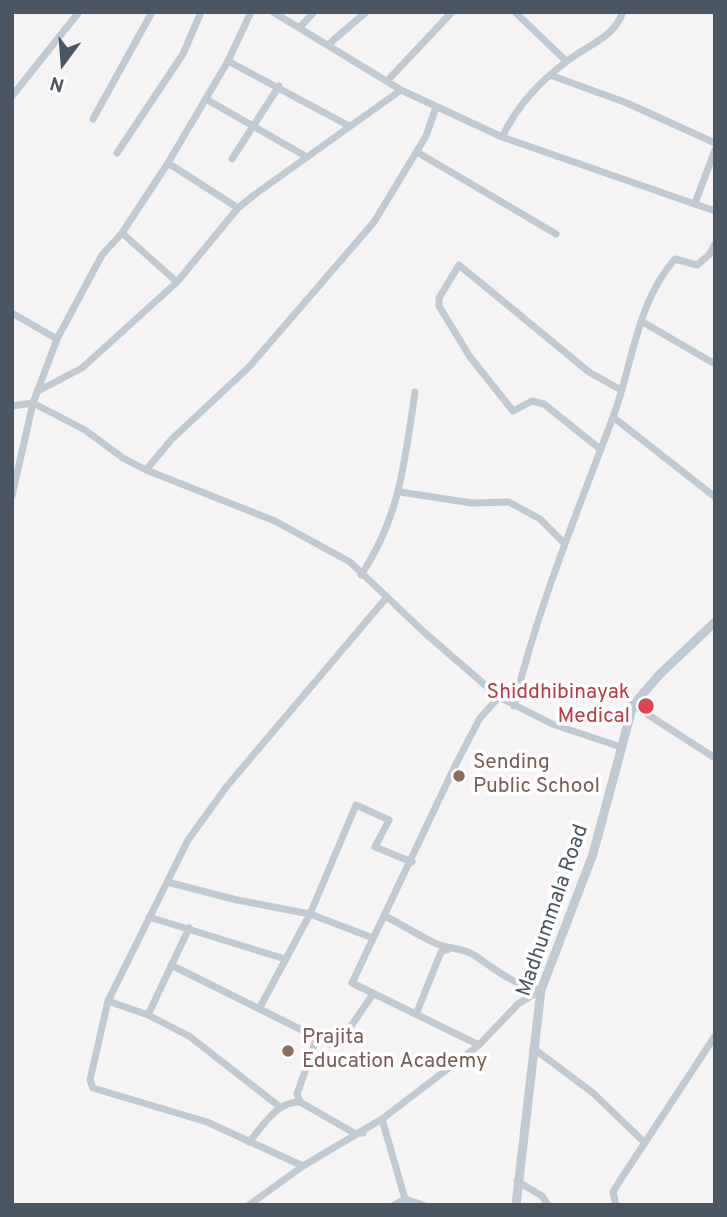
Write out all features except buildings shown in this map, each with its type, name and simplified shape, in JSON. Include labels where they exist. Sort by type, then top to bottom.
[{"type":"street","points":[[12,96],[79,12]]},
{"type":"street","points":[[93,119],[152,12]]},
{"type":"street","points":[[117,153],[183,54],[201,12]]},
{"type":"street","points":[[12,496],[33,403],[57,339],[102,255],[121,233],[168,163],[206,99],[251,12]]},
{"type":"street","points":[[273,12],[401,89],[502,137],[715,211]]},
{"type":"street","points":[[300,27],[314,12]]},
{"type":"street","points":[[329,44],[366,12]]},
{"type":"street","points":[[388,80],[452,12]]},
{"type":"street","points":[[515,12],[566,61]]},
{"type":"street","points":[[502,137],[527,95],[566,61],[612,33],[623,12]]},
{"type":"street","points":[[228,61],[279,86],[349,126]]},
{"type":"street","points":[[550,75],[627,103],[715,143]]},
{"type":"street","points":[[232,159],[279,86]]},
{"type":"street","points":[[37,391],[82,368],[177,282],[238,208],[401,89]]},
{"type":"street","points":[[206,99],[307,157]]},
{"type":"street","points":[[146,470],[172,439],[249,367],[374,222],[417,152],[436,107]]},
{"type":"street","points":[[695,203],[715,150]]},
{"type":"street","points":[[417,152],[556,234]]},
{"type":"street","points":[[168,163],[238,208]]},
{"type":"street","points":[[121,233],[177,282]]},
{"type":"street","points":[[514,706],[527,652],[564,542],[613,417],[641,321],[662,273],[675,258],[697,265],[709,255],[715,244]]},
{"type":"street","points":[[600,449],[544,404],[532,401],[513,411],[470,357],[439,306],[439,298],[458,265],[589,372],[621,390]]},
{"type":"street","points":[[12,313],[57,339]]},
{"type":"street","points":[[641,321],[715,364]]},
{"type":"street","points":[[360,575],[373,556],[400,492],[415,392]]},
{"type":"street","points":[[12,406],[33,403],[85,430],[123,458],[146,470],[275,521],[349,562],[360,575],[499,697],[552,724],[621,747]]},
{"type":"street","points":[[613,417],[715,497]]},
{"type":"street","points":[[400,492],[472,503],[509,502],[540,519],[564,542]]},
{"type":"street","points":[[303,1166],[208,1122],[93,1088],[90,1080],[108,1001],[188,840],[227,786],[387,597]]},
{"type":"street","name":"Madhummala Road","points":[[516,1205],[541,990],[593,854],[633,705],[660,674],[715,622]]},
{"type":"street","points":[[480,1045],[428,1021],[417,1012],[352,983],[412,862],[455,766],[480,718],[499,697]]},
{"type":"street","points":[[633,705],[715,758]]},
{"type":"street","points":[[259,1009],[310,915],[320,884],[356,805],[389,820],[374,847],[412,862]]},
{"type":"street","points":[[167,882],[310,915],[373,937]]},
{"type":"street","points":[[385,916],[435,944],[454,947],[475,956],[508,979],[541,990]]},
{"type":"street","points":[[149,918],[285,959]]},
{"type":"street","points":[[148,1015],[189,928]]},
{"type":"street","points":[[417,1012],[441,952],[454,947]]},
{"type":"street","points":[[171,965],[332,1045],[340,1042],[373,994]]},
{"type":"street","points":[[249,1205],[303,1166],[363,1133],[480,1045],[518,1004],[541,990]]},
{"type":"street","points":[[108,1001],[114,992]]},
{"type":"street","points":[[108,1001],[148,1015],[189,1036],[279,1107]]},
{"type":"street","points":[[615,1205],[613,1192],[715,1036]]},
{"type":"street","points":[[300,1102],[297,1094],[317,1037]]},
{"type":"street","points":[[533,1048],[593,1093],[644,1142]]},
{"type":"street","points":[[249,1142],[279,1107],[291,1101],[300,1102],[354,1133],[363,1133]]},
{"type":"street","points":[[382,1119],[405,1199]]},
{"type":"street","points":[[517,1181],[542,1196],[548,1205]]},
{"type":"street","points":[[394,1205],[405,1199],[423,1205]]},
{"type":"place","name":"Shiddhibinayak Medical","points":[[646,706]]},
{"type":"place","name":"Sending Public School","points":[[459,776]]},
{"type":"place","name":"Prajita Education Academy","points":[[288,1051]]}]
